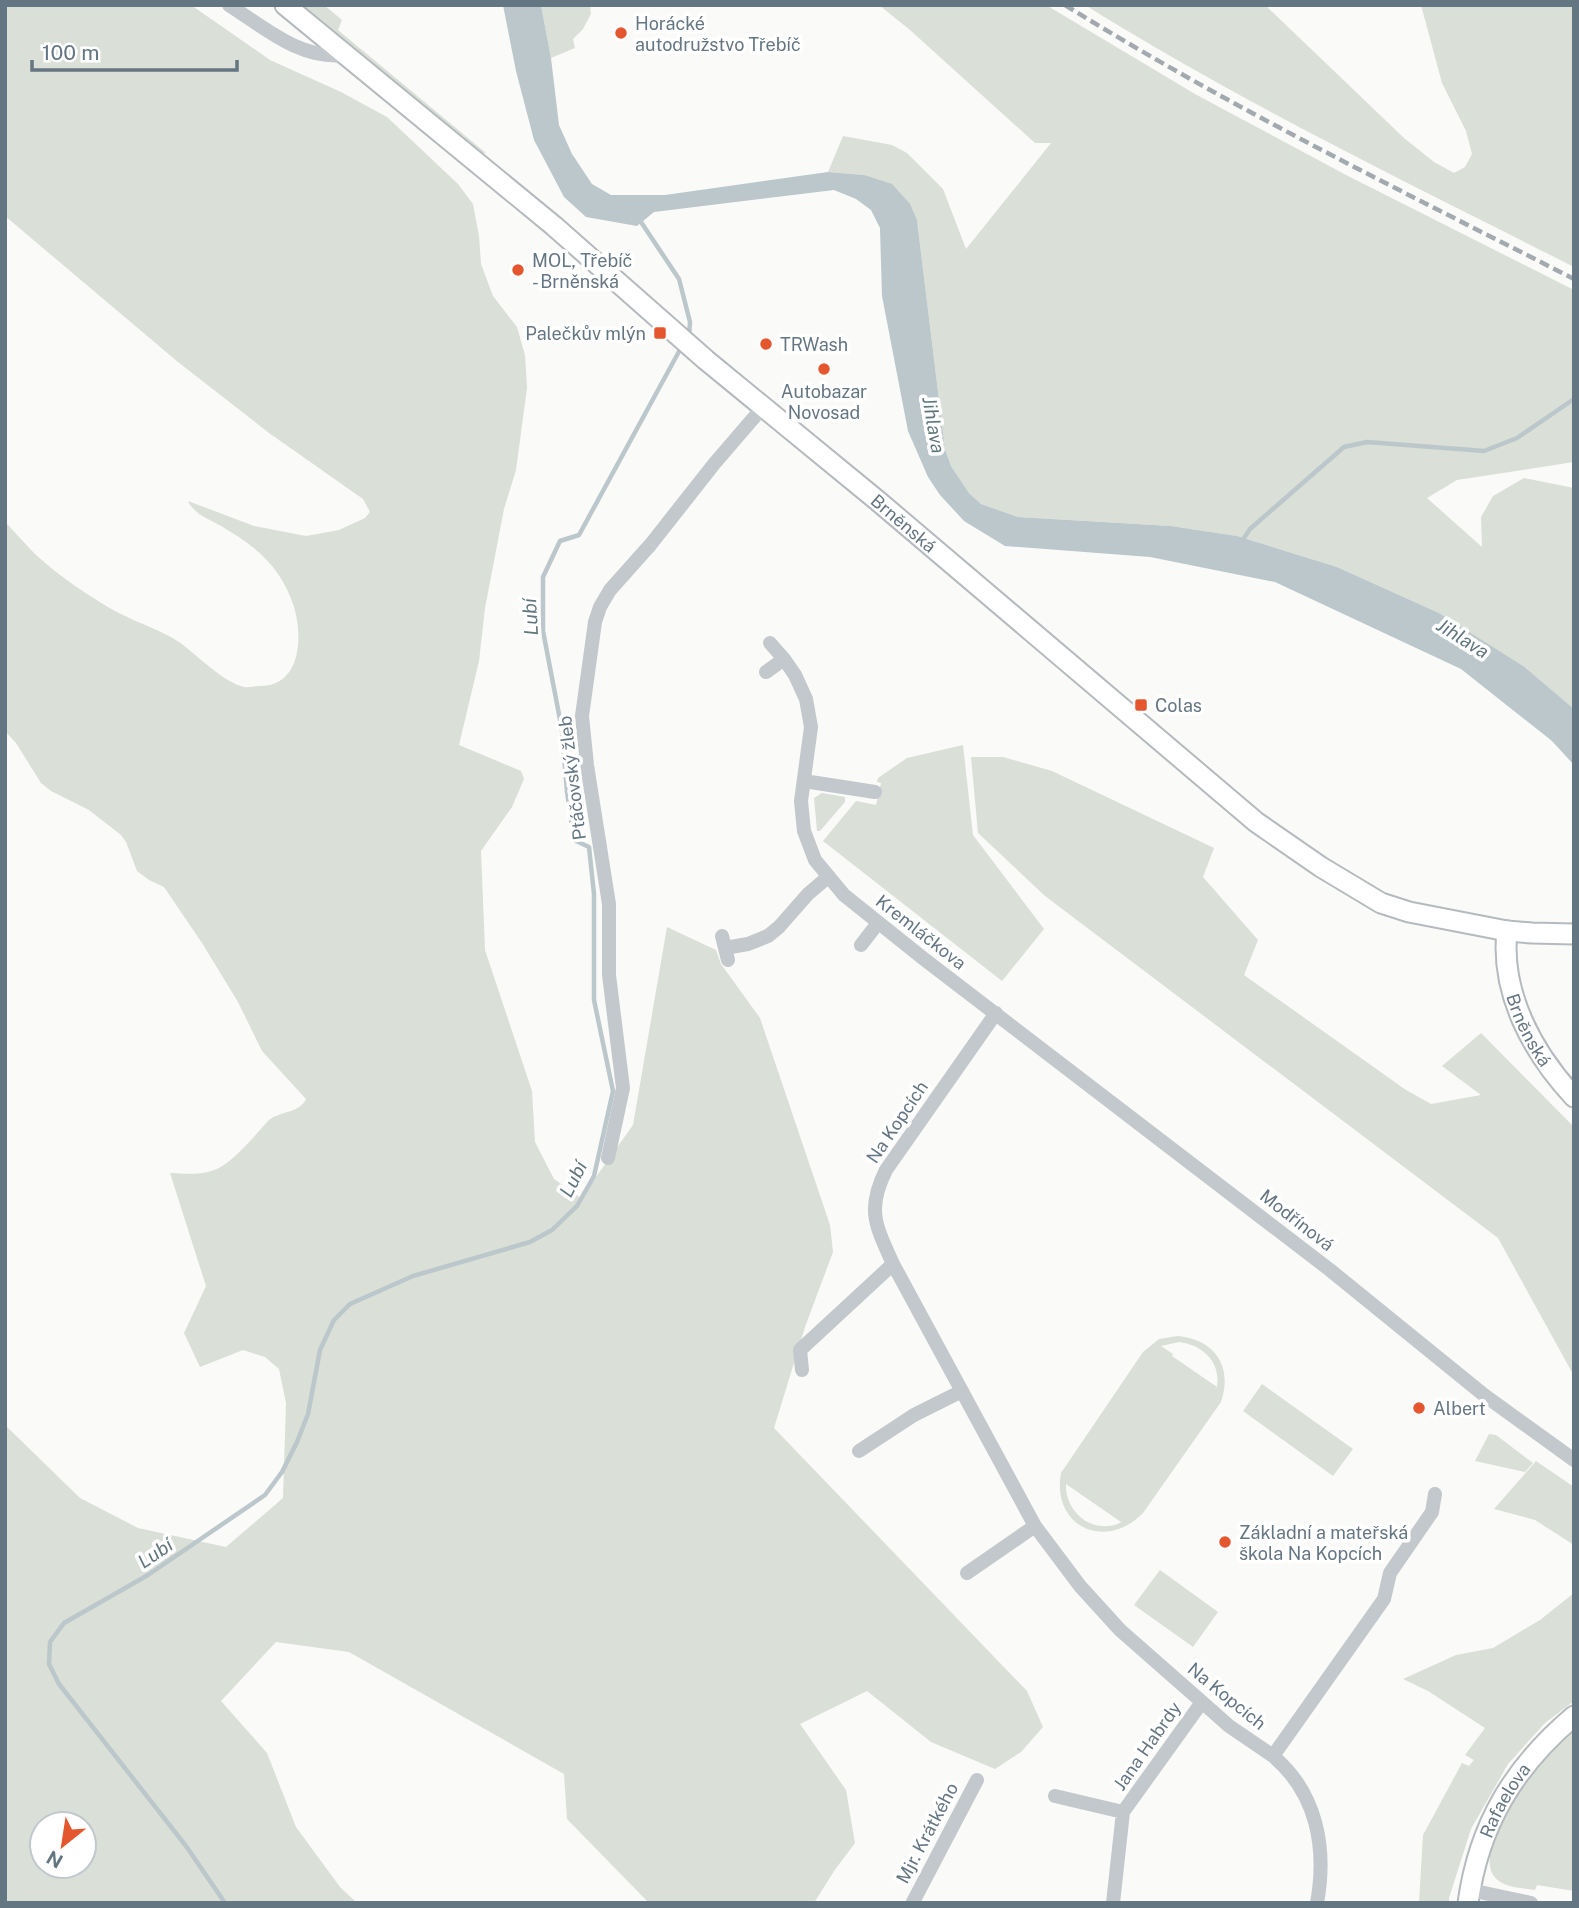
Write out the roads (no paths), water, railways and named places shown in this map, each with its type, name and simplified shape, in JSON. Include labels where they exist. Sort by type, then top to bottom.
[{"type":"main road","name":"Brněnská","points":[[285,5],[563,233],[706,360],[929,544],[1256,822],[1321,867],[1381,903],[1409,912],[1507,931],[1574,933]]},
{"type":"main road","name":"Brněnská","points":[[1507,931],[1509,981],[1525,1027],[1544,1059],[1574,1097]]},
{"type":"main road","name":"Rafaelova","points":[[1469,1896],[1478,1852],[1501,1800],[1528,1761],[1574,1716]]},
{"type":"street","points":[[229,5],[302,50],[325,55],[345,55]]},
{"type":"street","name":"Ptáčovský žleb","points":[[608,1158],[623,1088],[609,975],[609,904],[582,716],[595,622],[610,590],[651,544],[762,407]]},
{"type":"street","name":"Kremláčkova","points":[[770,643],[795,675],[806,699],[811,727],[801,802],[804,831],[815,860],[844,895],[996,1013]]},
{"type":"street","points":[[766,672],[784,659]]},
{"type":"street","points":[[804,781],[875,792]]},
{"type":"street","points":[[725,948],[748,944],[768,936],[828,877]]},
{"type":"street","points":[[861,945],[878,923]]},
{"type":"street","name":"Na Kopcích","points":[[996,1013],[893,1160],[879,1185],[875,1199],[878,1231],[893,1264],[1035,1526],[1080,1586],[1120,1630],[1229,1726],[1273,1756],[1384,1599],[1390,1573],[1432,1512],[1435,1494]]},
{"type":"street","name":"Modřínová","points":[[996,1013],[1330,1270],[1491,1400],[1574,1460]]},
{"type":"street","points":[[802,1370],[800,1350],[893,1264]]},
{"type":"street","points":[[859,1451],[914,1415],[962,1391]]},
{"type":"street","points":[[967,1573],[1035,1526]]},
{"type":"street","name":"Jana Habrdy","points":[[1113,1903],[1123,1812],[1202,1702]]},
{"type":"street","points":[[1273,1756],[1298,1783],[1316,1820],[1321,1845],[1321,1883],[1317,1903]]},
{"type":"street","name":"Mjr. Krátkého","points":[[915,1903],[913,1902],[977,1780]]},
{"type":"street","name":"Jana Habrdy","points":[[1055,1796],[1123,1812]]},
{"type":"street","points":[[1469,1896],[1531,1903]]},
{"type":"water","name":"Jihlava","points":[[503,5],[541,5],[559,125],[572,154],[592,184],[611,195],[665,195],[828,172],[864,175],[892,184],[910,204],[917,220],[945,449],[951,466],[969,493],[981,504],[1018,517],[1171,526],[1237,536],[1337,567],[1439,613],[1523,666],[1574,709],[1574,765],[1552,741],[1461,669],[1275,582],[1150,557],[1005,546],[964,521],[940,495],[928,477],[908,431],[882,296],[880,228],[871,210],[856,199],[834,190],[654,212],[637,226],[586,217],[564,197],[534,140],[516,71]]},
{"type":"waterway","name":"Lubí","points":[[639,219],[679,279],[690,322],[689,336]]},
{"type":"waterway","name":"Lubí","points":[[225,1903],[186,1846],[59,1684],[49,1664],[50,1642],[64,1623],[148,1575],[265,1495],[282,1472],[308,1414],[320,1350],[334,1320],[350,1304],[413,1276],[530,1242],[552,1230],[577,1206],[594,1176],[613,1091],[594,1000],[594,894],[589,847],[574,840],[562,730],[543,631],[543,577],[560,541],[579,535],[682,346]]},
{"type":"waterway","points":[[1242,541],[1250,529],[1344,447],[1367,442],[1484,451],[1517,438],[1574,399]]},
{"type":"railway","points":[[1065,5],[1253,113],[1574,279]]},
{"type":"place","name":"Horácké autodružstvo Třebíč","points":[[621,33]]},
{"type":"place","name":"MOL, Třebíč - Brněnská","points":[[518,270]]},
{"type":"place","name":"Palečkův mlýn","points":[[660,333]]},
{"type":"place","name":"TRWash","points":[[766,344]]},
{"type":"place","name":"Autobazar Novosad","points":[[824,369]]},
{"type":"place","name":"Colas","points":[[1141,705]]},
{"type":"place","name":"Albert","points":[[1419,1408]]},
{"type":"place","name":"Základní a mateřská škola Na Kopcích","points":[[1225,1542]]}]
